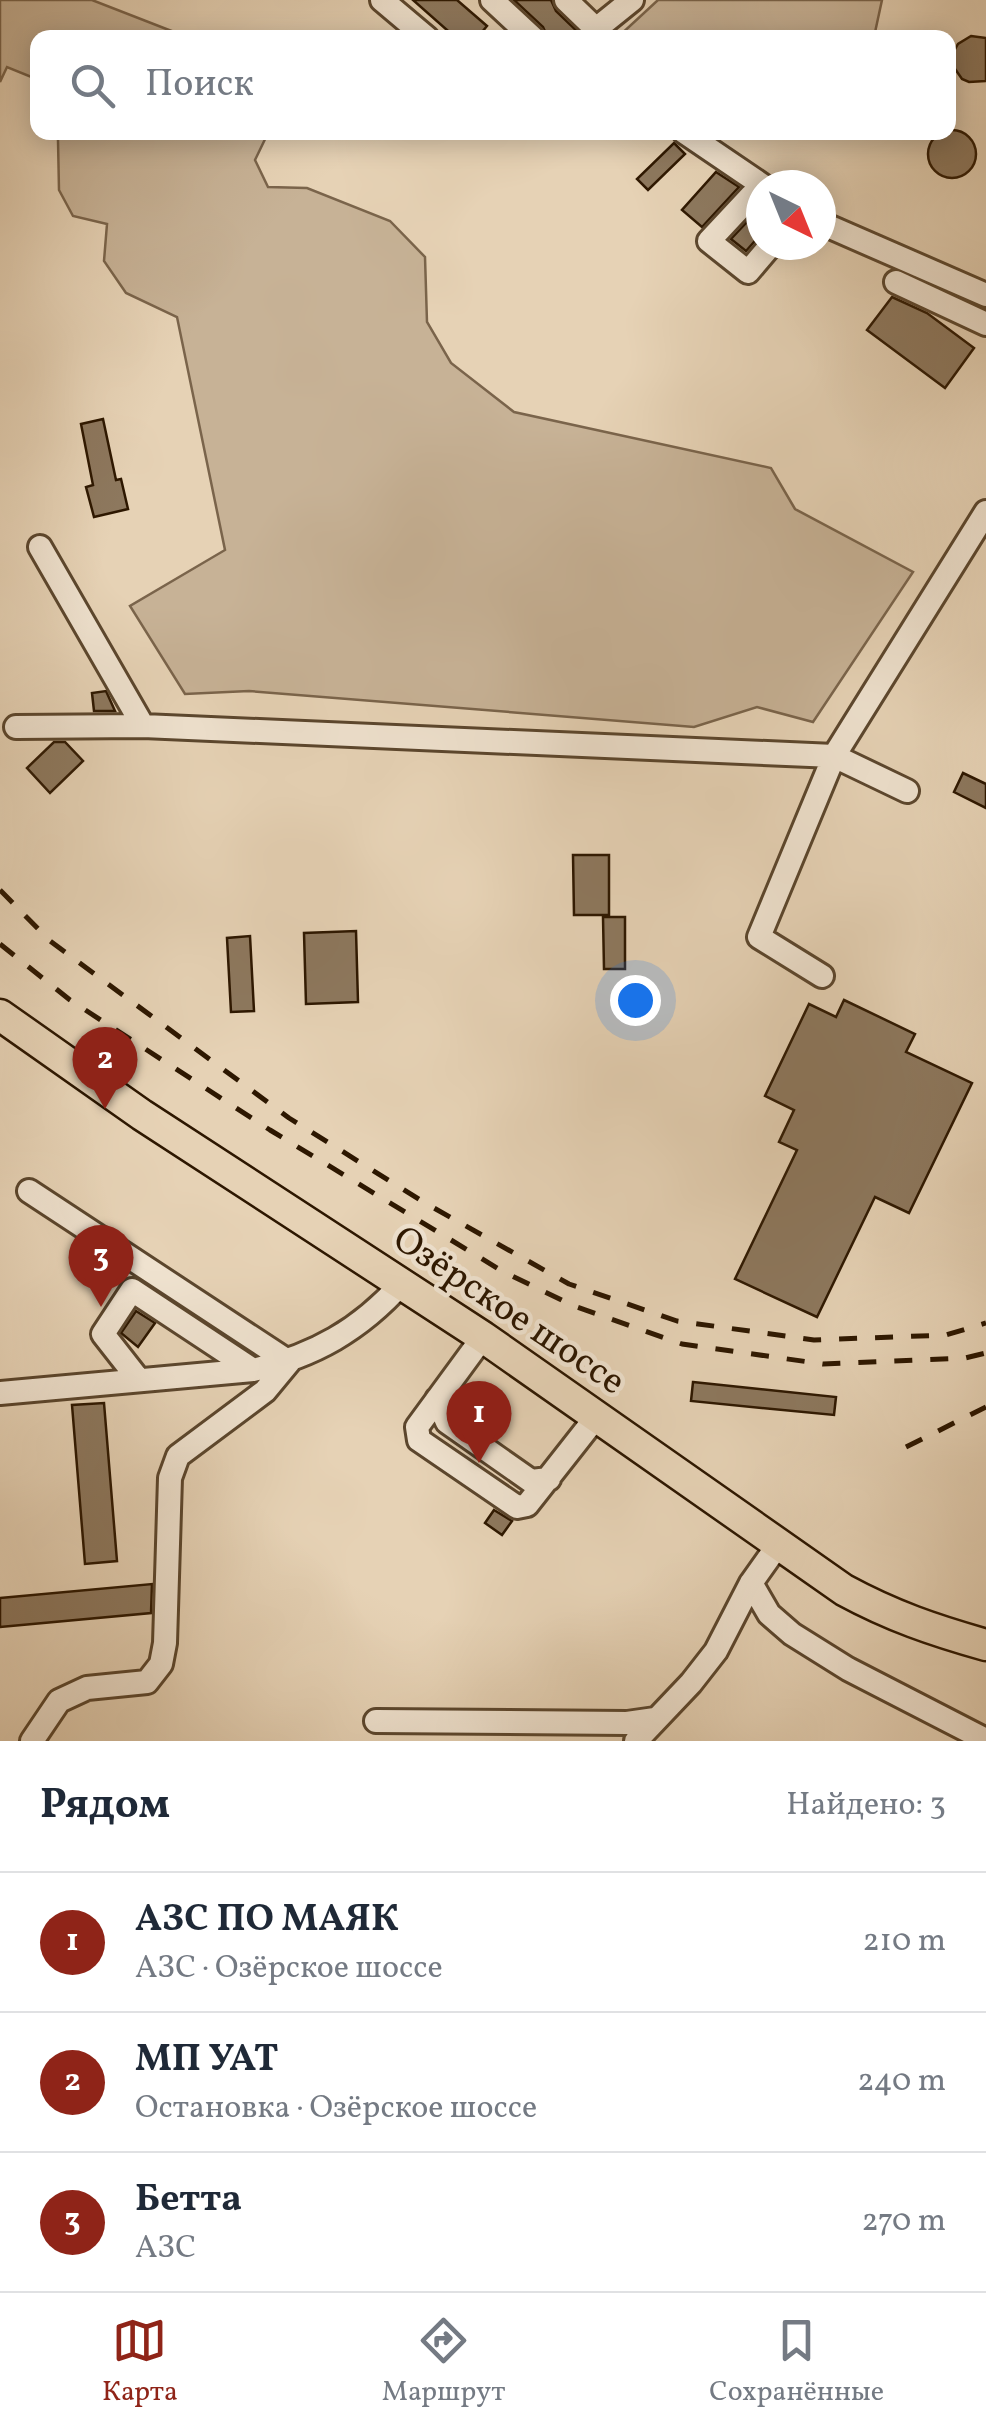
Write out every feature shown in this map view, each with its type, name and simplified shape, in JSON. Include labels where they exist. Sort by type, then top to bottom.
[{"type":"main road","name":"Озёрское шоссе","points":[[0,1014],[142,1115],[482,1337],[844,1590],[925,1628],[986,1646]]},
{"type":"street","points":[[382,0],[418,30]]},
{"type":"street","points":[[492,0],[524,30]]},
{"type":"street","points":[[566,0],[591,30]]},
{"type":"street","points":[[597,30],[632,0]]},
{"type":"street","points":[[694,140],[746,182]]},
{"type":"street","points":[[746,201],[709,241],[748,272],[758,260]]},
{"type":"street","points":[[836,230],[986,295]]},
{"type":"street","points":[[896,282],[986,324]]},
{"type":"street","points":[[822,976],[759,937],[834,756],[986,512]]},
{"type":"street","points":[[40,548],[143,726]]},
{"type":"street","points":[[16,727],[143,726],[834,756],[907,791]]},
{"type":"street","points":[[29,1191],[288,1362]]},
{"type":"street","points":[[0,1393],[253,1370],[288,1362],[346,1333],[378,1309],[402,1283]]},
{"type":"street","points":[[139,1380],[102,1334],[132,1290],[253,1370]]},
{"type":"street","points":[[482,1337],[417,1427],[419,1440],[517,1507],[528,1506],[597,1416]]},
{"type":"street","points":[[32,1741],[59,1702],[87,1688],[146,1682],[161,1664],[170,1478],[178,1456],[265,1392],[288,1362]]},
{"type":"street","points":[[437,1400],[448,1422],[531,1481],[549,1479]]},
{"type":"street","points":[[636,1741],[716,1651],[751,1584],[778,1546]]},
{"type":"street","points":[[751,1584],[769,1614],[792,1634],[848,1669],[986,1740]]},
{"type":"street","points":[[376,1720],[627,1723],[655,1719]]},
{"type":"shaded area","points":[[0,0],[92,0],[169,30],[30,30],[30,76],[7,67],[0,82]]},
{"type":"shaded area","points":[[658,0],[882,0],[876,30],[626,30]]},
{"type":"shaded area","points":[[58,140],[265,140],[255,160],[268,187],[307,188],[390,221],[425,257],[427,322],[451,363],[514,412],[771,468],[795,509],[913,572],[813,722],[757,707],[694,727],[249,691],[185,694],[130,606],[225,550],[177,317],[126,293],[104,261],[107,224],[73,216],[59,190]]},
{"type":"building","points":[[413,0],[457,0],[487,26],[484,30],[447,30]]},
{"type":"building","points":[[514,0],[551,0],[556,11],[576,30],[543,27]]},
{"type":"building","points":[[971,36],[986,38],[986,81],[962,79],[956,70],[958,44]]},
{"type":"building","points":[[956,131],[969,137],[974,145],[974,163],[961,176],[943,176],[930,163],[928,154],[933,140],[956,140]]},
{"type":"building","points":[[674,143],[685,154],[648,190],[637,179]]},
{"type":"building","points":[[716,172],[739,187],[702,227],[682,210]]},
{"type":"building","points":[[746,223],[746,251],[731,239]]},
{"type":"building","points":[[892,297],[927,313],[974,348],[945,388],[867,330]]},
{"type":"building","points":[[103,419],[116,480],[121,479],[128,509],[94,517],[86,487],[93,485],[81,424]]},
{"type":"building","points":[[106,691],[115,711],[94,711],[92,693]]},
{"type":"building","points":[[54,742],[65,742],[83,761],[50,793],[27,768]]},
{"type":"building","points":[[963,773],[986,784],[986,808],[954,792]]},
{"type":"building","points":[[573,855],[609,855],[609,915],[574,915]]},
{"type":"building","points":[[603,917],[625,917],[625,969],[604,969]]},
{"type":"building","points":[[356,931],[358,1002],[306,1004],[304,933]]},
{"type":"building","points":[[250,936],[254,1011],[231,1012],[227,938]]},
{"type":"building","points":[[844,1000],[915,1034],[906,1052],[972,1083],[909,1213],[875,1197],[817,1317],[735,1279],[797,1150],[779,1142],[794,1110],[765,1096],[809,1004],[836,1017]]},
{"type":"building","points":[[136,1311],[155,1323],[138,1347],[121,1333]]},
{"type":"building","points":[[693,1382],[836,1397],[834,1415],[691,1401]]},
{"type":"building","points":[[104,1403],[117,1561],[85,1564],[72,1405]]},
{"type":"building","points":[[494,1510],[512,1521],[502,1535],[485,1523]]},
{"type":"building","points":[[152,1584],[151,1613],[0,1627],[0,1598]]},
{"type":"railway","points":[[0,890],[50,941],[289,1118],[425,1203],[569,1284],[677,1321],[814,1340],[946,1335],[986,1323]]},
{"type":"railway","points":[[0,944],[70,1000],[270,1130],[502,1271],[574,1306],[682,1344],[823,1364],[965,1358],[986,1353]]},
{"type":"railway","points":[[906,1447],[986,1407]]},
{"type":"place","name":"МП УАТ","points":[[105,1109]]},
{"type":"place","name":"Бетта","points":[[101,1307]]},
{"type":"place","name":"АЗС ПО МАЯК","points":[[479,1463]]}]
